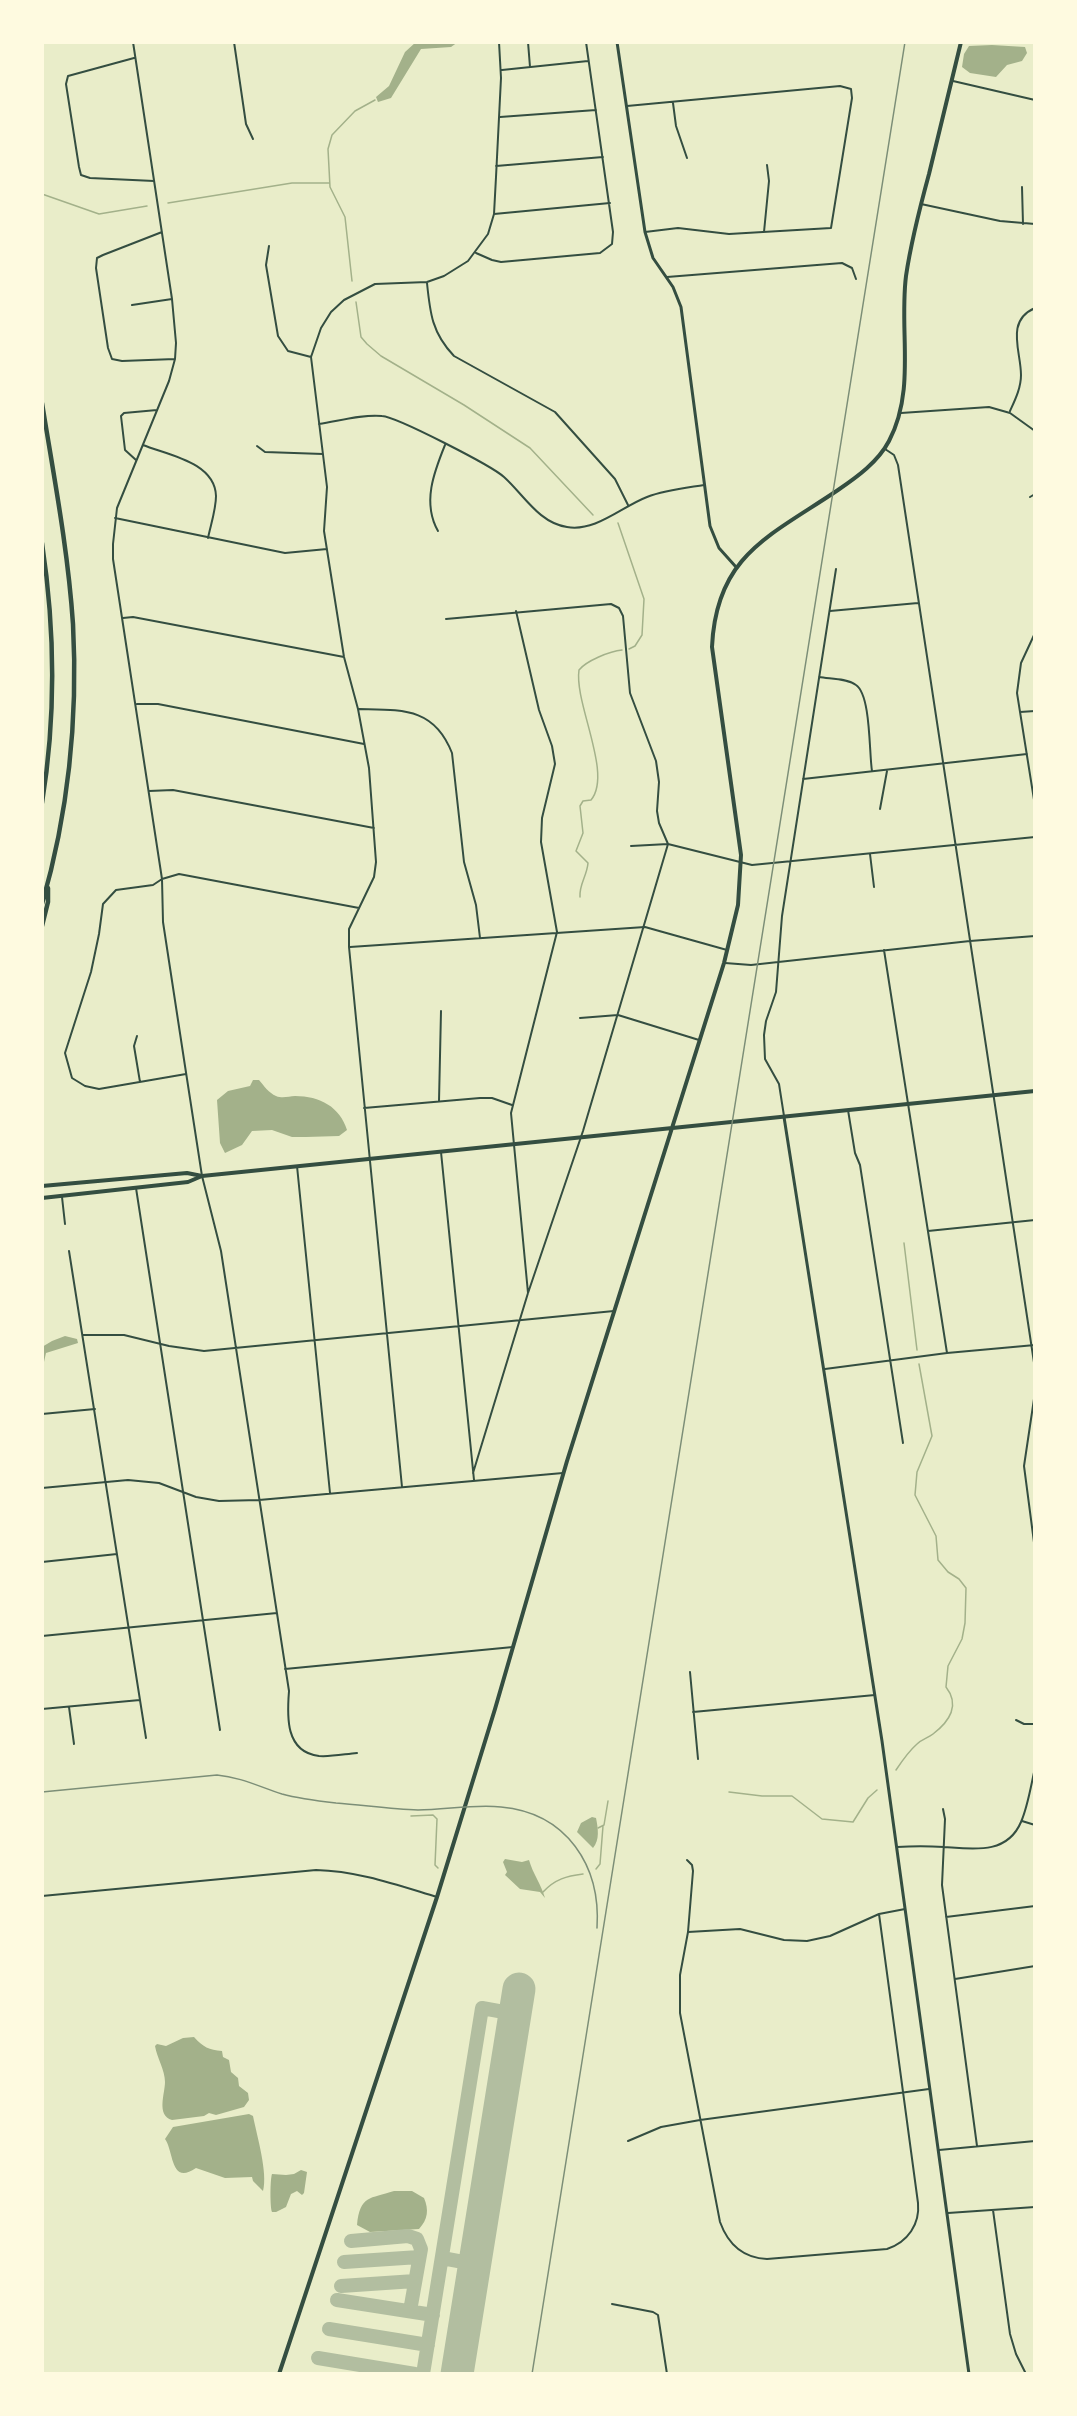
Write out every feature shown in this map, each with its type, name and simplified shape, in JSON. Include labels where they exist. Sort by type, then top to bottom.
[{"type":"highway","points":[[42,403],[69,585],[74,657],[67,780],[42,904]]},
{"type":"highway","points":[[42,543],[50,616],[52,676],[50,735],[42,803]]},
{"type":"highway","points":[[42,926],[48,902],[48,883]]},
{"type":"main road","points":[[279,2374],[437,1897],[563,1473],[724,963],[738,904],[741,864],[712,647],[713,623],[718,601],[736,567],[747,553],[859,476],[885,449],[901,413],[904,388],[906,274],[961,42]]},
{"type":"main road","points":[[42,1198],[188,1182],[202,1176],[1035,1091]]},
{"type":"main road","points":[[42,1186],[187,1173],[202,1176]]},
{"type":"street","points":[[133,42],[176,328],[175,359],[158,410],[136,460],[115,518],[113,559],[162,879],[163,922],[186,1074],[202,1176],[221,1251],[289,1691],[288,1725],[295,1743],[302,1750],[316,1755],[357,1753]]},
{"type":"street","points":[[234,42],[246,124],[253,139]]},
{"type":"street","points":[[402,1487],[348,947],[349,929],[376,870],[374,828],[369,768],[358,709],[344,657],[327,549],[324,519],[327,487],[311,357],[317,336],[325,321],[341,302],[354,293],[375,284],[427,282],[457,269],[476,253],[488,234],[494,214],[499,117],[499,42]]},
{"type":"street","points":[[528,42],[530,67]]},
{"type":"street","points":[[476,253],[501,262],[600,253],[609,248],[614,237],[586,42]]},
{"type":"street","points":[[617,42],[645,232],[653,258],[667,277],[681,307],[712,535],[718,548],[736,567]]},
{"type":"street","points":[[135,58],[68,76],[66,84],[81,175],[90,178],[154,182]]},
{"type":"street","points":[[500,70],[588,61]]},
{"type":"street","points":[[952,81],[1035,100]]},
{"type":"street","points":[[627,106],[840,86],[851,89],[852,98],[831,228],[718,234],[672,228],[645,232]]},
{"type":"street","points":[[673,102],[676,126],[687,158]]},
{"type":"street","points":[[499,117],[596,110]]},
{"type":"street","points":[[496,166],[603,157]]},
{"type":"street","points":[[764,232],[769,181],[767,165]]},
{"type":"street","points":[[1022,187],[1023,224]]},
{"type":"street","points":[[494,214],[610,203]]},
{"type":"street","points":[[921,204],[1023,224],[1035,224]]},
{"type":"street","points":[[162,232],[97,258],[96,268],[108,348],[112,359],[122,361],[175,359]]},
{"type":"street","points":[[269,246],[266,265],[278,336],[288,351],[311,357]]},
{"type":"street","points":[[667,277],[842,263],[852,267],[856,279]]},
{"type":"street","points":[[427,282],[434,326],[444,346],[460,360],[555,412],[615,479],[628,504]]},
{"type":"street","points":[[132,305],[172,298]]},
{"type":"street","points":[[1010,412],[1021,378],[1017,327],[1020,318],[1035,308]]},
{"type":"street","points":[[901,413],[982,407],[1010,412],[1035,431]]},
{"type":"street","points":[[136,460],[125,450],[121,416],[124,413],[158,410]]},
{"type":"street","points":[[319,424],[384,416],[502,475],[540,514],[560,525],[580,528],[594,525],[628,504],[659,493],[704,485]]},
{"type":"street","points":[[142,445],[196,466],[211,477],[216,495],[208,538]]},
{"type":"street","points":[[438,531],[432,516],[430,495],[434,473],[445,445]]},
{"type":"street","points":[[257,446],[265,453],[323,454]]},
{"type":"street","points":[[885,449],[894,455],[898,465],[941,764],[1034,1346],[1035,1369],[1024,1466],[1035,1550]]},
{"type":"street","points":[[1030,497],[1035,494]]},
{"type":"street","points":[[115,518],[285,553],[327,549]]},
{"type":"street","points":[[836,569],[782,916],[776,992],[766,1021],[764,1048],[765,1059],[779,1084],[825,1369],[897,1847],[969,2374]]},
{"type":"street","points":[[830,611],[918,603]]},
{"type":"street","points":[[446,619],[611,604],[619,608],[623,616],[630,693],[656,761],[659,782],[657,811],[659,823],[668,844],[618,1015],[528,1293],[473,1473]]},
{"type":"street","points":[[516,611],[539,710],[555,758],[542,818],[541,842],[557,932],[512,1105],[513,1144],[528,1293]]},
{"type":"street","points":[[123,618],[133,617],[344,657]]},
{"type":"street","points":[[1035,633],[1025,652],[1018,678],[1020,712],[1035,806]]},
{"type":"street","points":[[819,677],[852,683],[861,691],[870,741],[872,771]]},
{"type":"street","points":[[136,704],[158,704],[364,744]]},
{"type":"street","points":[[358,709],[398,710],[413,713],[431,721],[448,741],[452,753],[464,862],[476,905],[480,938]]},
{"type":"street","points":[[1020,712],[1035,711]]},
{"type":"street","points":[[803,779],[1027,754]]},
{"type":"street","points":[[880,809],[888,769]]},
{"type":"street","points":[[149,791],[173,790],[374,828]]},
{"type":"street","points":[[632,846],[668,844],[741,864],[791,862],[1035,837]]},
{"type":"street","points":[[870,854],[874,887]]},
{"type":"street","points":[[186,1074],[99,1089],[85,1086],[72,1078],[65,1053],[91,972],[103,904],[116,890],[153,885],[171,875],[187,875],[359,908]]},
{"type":"street","points":[[348,947],[480,938],[504,939],[557,932],[645,927],[727,950]]},
{"type":"street","points":[[724,963],[758,964],[1035,936]]},
{"type":"street","points":[[884,950],[947,1353]]},
{"type":"street","points":[[440,1101],[441,1011]]},
{"type":"street","points":[[580,1018],[618,1015],[699,1040]]},
{"type":"street","points":[[137,1036],[134,1046],[140,1082]]},
{"type":"street","points":[[364,1108],[485,1098],[512,1105]]},
{"type":"street","points":[[848,1110],[855,1153],[860,1165],[903,1443]]},
{"type":"street","points":[[441,1152],[474,1480]]},
{"type":"street","points":[[297,1166],[330,1493]]},
{"type":"street","points":[[135,1188],[220,1730]]},
{"type":"street","points":[[62,1196],[65,1224]]},
{"type":"street","points":[[928,1231],[1035,1220]]},
{"type":"street","points":[[69,1251],[146,1738]]},
{"type":"street","points":[[83,1335],[124,1335],[197,1351],[614,1311]]},
{"type":"street","points":[[825,1369],[947,1353],[1034,1346]]},
{"type":"street","points":[[42,1414],[94,1409]]},
{"type":"street","points":[[42,1488],[128,1480],[159,1483],[196,1497],[219,1501],[259,1500],[563,1473]]},
{"type":"street","points":[[42,1562],[117,1554]]},
{"type":"street","points":[[42,1636],[277,1613]]},
{"type":"street","points":[[285,1669],[513,1647]]},
{"type":"street","points":[[690,1672],[698,1759]]},
{"type":"street","points":[[693,1712],[875,1695]]},
{"type":"street","points":[[42,1709],[140,1701]]},
{"type":"street","points":[[69,1707],[74,1744]]},
{"type":"street","points":[[1016,1720],[1024,1724],[1035,1724]]},
{"type":"street","points":[[897,1847],[979,1850],[996,1846],[1011,1837],[1022,1821],[1035,1768]]},
{"type":"street","points":[[942,1809],[945,1819],[941,1874],[977,2146]]},
{"type":"street","points":[[1022,1821],[1035,1825]]},
{"type":"street","points":[[687,1860],[692,1865],[693,1871],[688,1932],[680,1975],[680,2013],[720,2222],[727,2239],[739,2250],[755,2258],[881,2250],[901,2242],[912,2231],[918,2209],[879,1914]]},
{"type":"street","points":[[42,1896],[316,1870],[341,1871],[437,1897]]},
{"type":"street","points":[[946,1917],[1035,1906]]},
{"type":"street","points":[[688,1932],[740,1929],[784,1940],[807,1941],[830,1936],[879,1914],[905,1909]]},
{"type":"street","points":[[955,1979],[1035,1966]]},
{"type":"street","points":[[628,2141],[661,2127],[700,2120],[930,2089]]},
{"type":"street","points":[[938,2150],[1035,2141]]},
{"type":"street","points":[[947,2214],[1035,2207]]},
{"type":"street","points":[[993,2210],[1010,2334],[1016,2354],[1026,2374]]},
{"type":"street","points":[[612,2304],[658,2315],[667,2374]]},
{"type":"shaded area","points":[[416,42],[458,42],[451,47],[421,49],[391,98],[378,102],[376,97],[389,86],[405,52]]},
{"type":"shaded area","points":[[969,46],[1025,47],[1027,53],[1022,61],[1007,65],[996,77],[970,73],[962,67],[964,54]]},
{"type":"shaded area","points":[[253,1080],[259,1080],[273,1095],[279,1097],[313,1098],[328,1104],[339,1115],[347,1130],[339,1136],[306,1137],[292,1137],[272,1130],[252,1131],[242,1145],[225,1153],[220,1143],[217,1100],[228,1091],[250,1086]]},
{"type":"shaded area","points":[[65,1336],[77,1339],[78,1343],[46,1353],[42,1371],[42,1347]]},
{"type":"shaded area","points":[[592,1817],[596,1818],[598,1830],[598,1838],[593,1848],[577,1832],[581,1823]]},
{"type":"shaded area","points":[[505,1859],[522,1862],[529,1860],[545,1898],[540,1892],[520,1889],[505,1875],[507,1872],[503,1862]]},
{"type":"shaded area","points":[[194,2037],[213,2050],[222,2051],[223,2057],[229,2060],[231,2072],[238,2078],[239,2086],[248,2093],[249,2100],[244,2107],[216,2115],[209,2113],[204,2116],[172,2120],[164,2114],[162,2104],[165,2078],[155,2046],[157,2044],[166,2046],[183,2038]]},
{"type":"shaded area","points":[[249,2114],[253,2116],[261,2154],[264,2174],[263,2191],[252,2177],[225,2178],[196,2168],[181,2173],[177,2170],[165,2139],[173,2127]]},
{"type":"shaded area","points":[[301,2170],[307,2172],[304,2193],[302,2195],[297,2191],[291,2194],[286,2207],[272,2212],[270,2193],[272,2174],[294,2174]]},
{"type":"shaded area","points":[[394,2191],[412,2191],[424,2198],[427,2214],[419,2229],[370,2232],[357,2225],[358,2215],[364,2203],[373,2197]]},
{"type":"waterway","points":[[352,281],[345,217],[330,187],[328,149],[332,135],[355,111],[375,100]]},
{"type":"waterway","points":[[168,203],[292,183],[329,183]]},
{"type":"waterway","points":[[42,194],[99,214],[147,206]]},
{"type":"waterway","points":[[356,302],[361,337],[367,344],[381,356],[464,405],[530,448],[593,515]]},
{"type":"waterway","points":[[618,523],[644,599],[642,635],[635,646],[629,649]]},
{"type":"waterway","points":[[580,897],[588,863],[576,851],[583,833],[580,806],[583,801],[591,800],[597,788],[598,773],[582,701],[579,670],[599,657],[622,650]]},
{"type":"waterway","points":[[904,1243],[917,1350]]},
{"type":"waterway","points":[[896,1770],[919,1742],[944,1724],[951,1712],[952,1700],[946,1687],[948,1666],[962,1639],[965,1623],[966,1588],[938,1560],[936,1536],[915,1495],[917,1472],[932,1436],[919,1364]]},
{"type":"waterway","points":[[729,1792],[762,1796],[792,1796],[822,1819],[853,1822],[868,1798],[877,1790]]},
{"type":"waterway","points":[[598,1828],[604,1825],[608,1801]]},
{"type":"waterway","points":[[411,1816],[433,1815],[437,1819],[435,1865],[438,1868]]},
{"type":"waterway","points":[[596,1869],[600,1864],[603,1826]]},
{"type":"waterway","points":[[543,1892],[562,1879],[583,1874]]},
{"type":"taxiway","points":[[423,2374],[482,2008],[515,2014]]},
{"type":"taxiway","points":[[351,2241],[408,2236],[417,2239],[421,2249],[410,2311]]},
{"type":"taxiway","points":[[344,2262],[419,2257]]},
{"type":"taxiway","points":[[442,2258],[474,2264]]},
{"type":"taxiway","points":[[341,2286],[415,2281]]},
{"type":"taxiway","points":[[337,2300],[433,2315]]},
{"type":"taxiway","points":[[329,2329],[428,2345]]},
{"type":"taxiway","points":[[318,2358],[415,2374]]},
{"type":"runway","points":[[457,2374],[519,1989]]},
{"type":"railway","points":[[532,2374],[905,42]]},
{"type":"railway","points":[[42,1792],[217,1775],[242,1780],[302,1799],[418,1810],[491,1806],[524,1811],[544,1820],[561,1832],[586,1864],[597,1905],[597,1928]]}]
